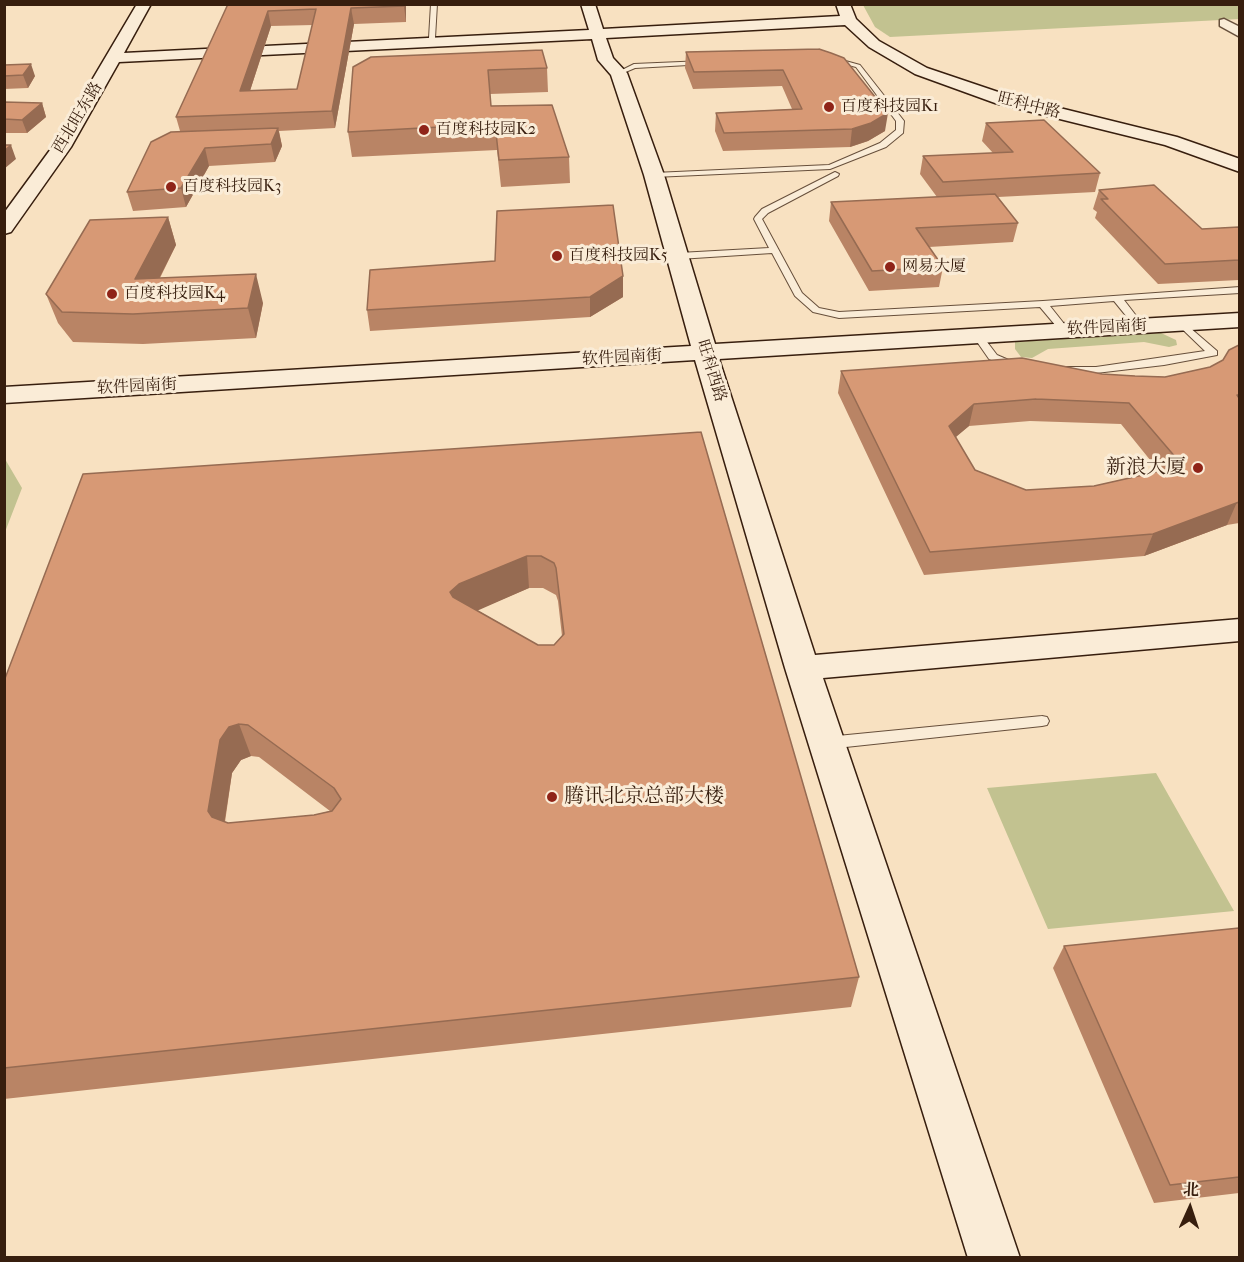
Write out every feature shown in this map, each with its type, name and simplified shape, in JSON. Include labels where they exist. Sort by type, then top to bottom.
[{"type":"street","name":"西北旺东路","points":[[4,228],[62,147],[144,4]]},
{"type":"street","points":[[588,4],[604,31]]},
{"type":"street","points":[[600,4],[604,31]]},
{"type":"street","points":[[113,57],[604,31],[847,13]]},
{"type":"street","name":"旺科中路","points":[[847,13],[874,44],[921,71],[941,79],[1012,102],[1171,141],[1239,166]]},
{"type":"street","points":[[1224,23],[1239,33]]},
{"type":"street","points":[[113,57],[132,52],[604,31]]},
{"type":"street","name":"旺科西路","points":[[604,31],[606,60],[619,73],[654,175],[705,353],[802,668],[994,1257]]},
{"type":"street","name":"软件园南街","points":[[4,395],[1239,320]]},
{"type":"street","points":[[802,668],[1239,630]]},
{"type":"lane","points":[[432,38],[434,4]]},
{"type":"lane","points":[[654,175],[830,167],[883,145],[900,131],[900,121],[858,66],[821,57]]},
{"type":"lane","points":[[619,73],[634,66],[716,62]]},
{"type":"lane","points":[[835,174],[765,211],[758,219],[798,294],[816,310],[839,315],[1239,290]]},
{"type":"lane","points":[[679,256],[775,250]]},
{"type":"lane","points":[[1117,298],[1139,326]]},
{"type":"lane","points":[[1043,304],[1064,330]]},
{"type":"lane","points":[[1057,370],[1096,370],[1142,365],[1213,353],[1181,323]]},
{"type":"lane","points":[[978,336],[993,357],[1013,366],[1024,367]]},
{"type":"lane","points":[[827,743],[1042,721]]},
{"type":"green space","points":[[1239,4],[1240,19],[890,37],[875,27],[863,5]]},
{"type":"green space","points":[[1161,333],[1176,340],[1177,345],[1169,347],[1144,342],[1048,349],[1032,358],[1021,357],[1015,349],[1015,342]]},
{"type":"green space","points":[[5,459],[22,488],[5,532]]},
{"type":"green space","points":[[1156,773],[1234,911],[1048,929],[987,788]]},
{"type":"building","points":[[228,4],[404,4],[404,6],[351,8],[332,111],[176,117]],"holes":[[[316,9],[297,89],[240,91],[268,11]]]},
{"type":"building","points":[[819,49],[844,58],[888,113],[871,123],[852,129],[724,133],[716,113],[802,109],[783,70],[694,72],[686,52]]},
{"type":"building","points":[[542,50],[547,68],[488,70],[491,106],[552,105],[569,157],[499,160],[495,124],[348,132],[353,67],[371,57]]},
{"type":"building","points":[[31,64],[23,75],[4,76],[4,65]]},
{"type":"building","points":[[4,102],[42,103],[22,120],[4,119]]},
{"type":"building","points":[[1044,120],[1100,173],[943,182],[923,156],[1013,152],[986,123]]},
{"type":"building","points":[[278,128],[271,144],[205,148],[181,188],[127,192],[151,142],[171,132]]},
{"type":"building","points":[[1154,185],[1202,229],[1239,227],[1239,260],[1165,264],[1101,199],[1108,199],[1099,190]]},
{"type":"building","points":[[995,194],[1018,223],[916,228],[943,267],[872,271],[831,202]]},
{"type":"building","name":"百度科技园K5","points":[[613,205],[623,276],[590,297],[367,310],[370,270],[495,261],[497,211]]},
{"type":"building","points":[[168,217],[135,279],[256,274],[248,308],[133,314],[62,312],[46,294],[90,220]]},
{"type":"building","name":"新浪大厦","points":[[1239,345],[1239,395],[1237,395],[1239,398],[1239,502],[1153,534],[930,552],[841,371],[1022,358],[1102,374],[1165,377],[1210,367],[1223,360],[1229,350]],"holes":[[[1036,399],[1129,403],[1183,466],[1094,486],[1026,490],[975,470],[949,426],[974,404]]]},
{"type":"building","name":"腾讯北京总部大楼","points":[[701,432],[859,977],[4,1068],[4,681],[83,474]],"holes":[[[527,556],[541,556],[554,563],[556,568],[564,634],[554,645],[538,645],[453,597],[450,592],[459,584]],[[239,724],[248,725],[334,788],[341,799],[332,811],[314,815],[228,823],[212,817],[208,811],[220,740],[229,727]]]},
{"type":"building","points":[[1239,928],[1239,1177],[1170,1185],[1064,946]]},
{"type":"place","name":"百度科技园K1","points":[[829,107]]},
{"type":"place","name":"百度科技园K2","points":[[424,130]]},
{"type":"place","name":"百度科技园K3","points":[[171,187]]},
{"type":"place","name":"百度科技园K5","points":[[557,256]]},
{"type":"place","name":"网易大厦","points":[[890,267]]},
{"type":"place","name":"百度科技园K4","points":[[112,294]]},
{"type":"place","name":"新浪大厦","points":[[1198,468]]},
{"type":"place","name":"腾讯北京总部大楼","points":[[552,797]]}]
